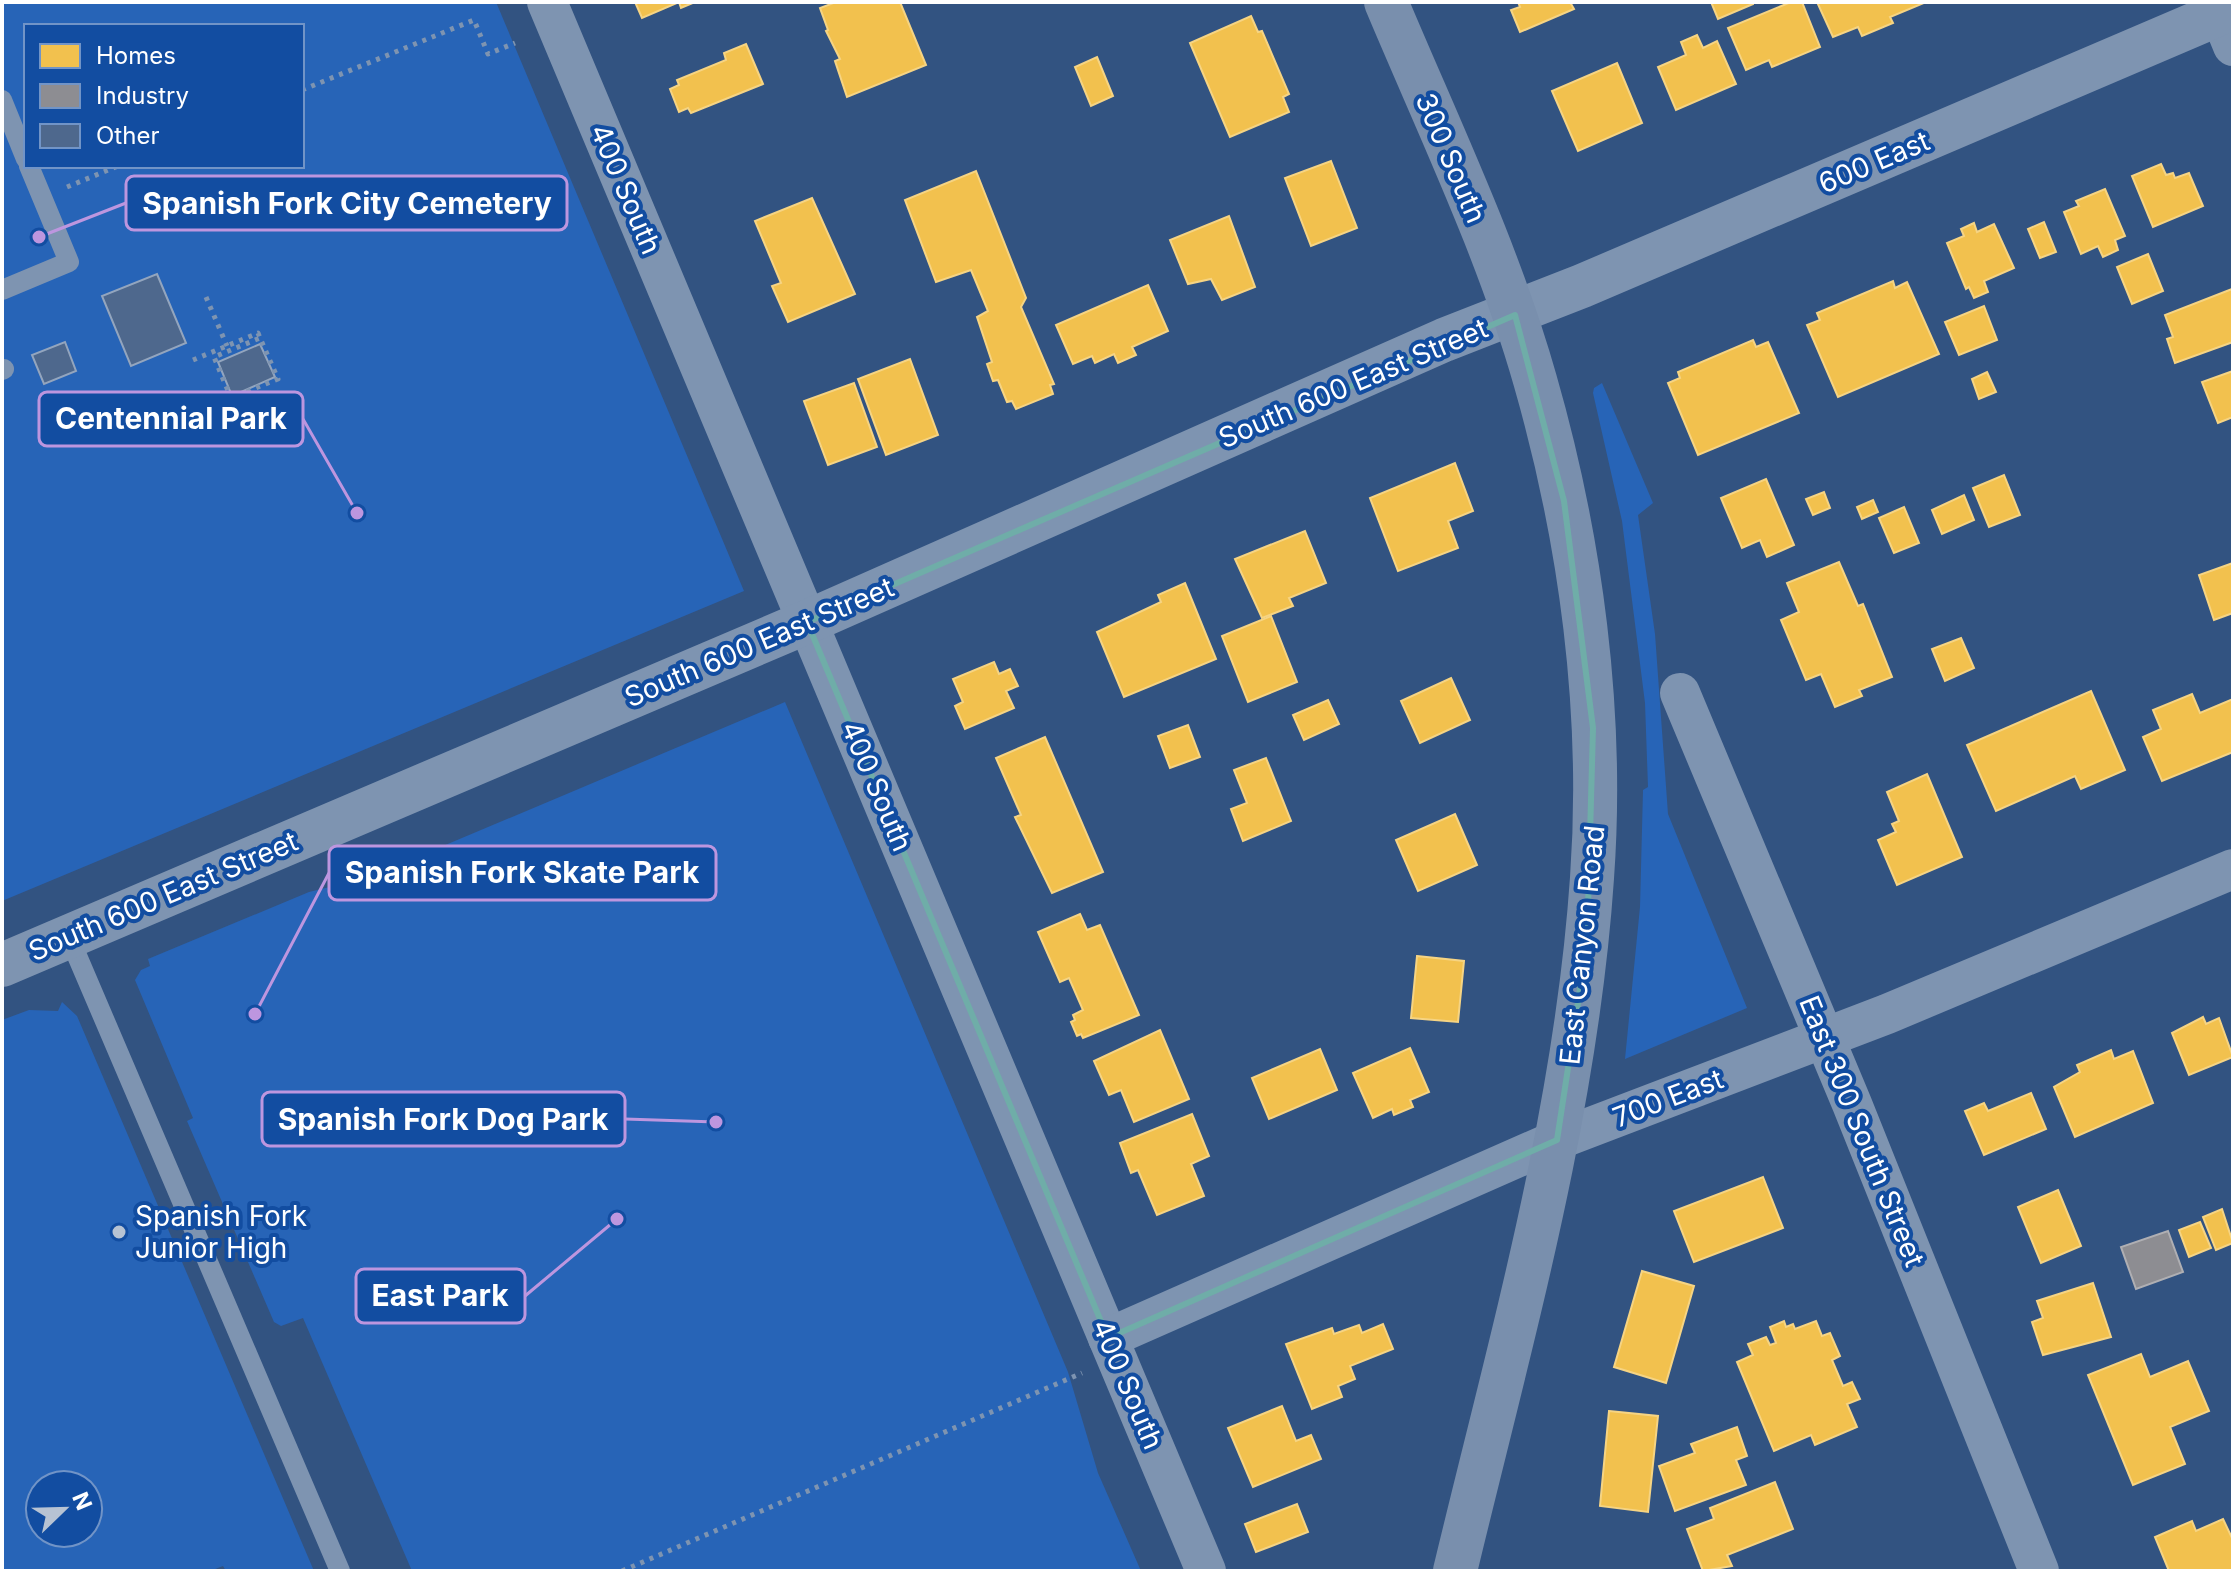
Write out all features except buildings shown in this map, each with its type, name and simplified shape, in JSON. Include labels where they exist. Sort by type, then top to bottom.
[{"type":"main road","name":"300 South","points":[[1386,2],[1515,315]]},
{"type":"main road","name":"East Canyon Road","points":[[1455,1571],[1557,1140],[1575,1042],[1587,944],[1595,803],[1588,660],[1564,501],[1535,380],[1515,315]]},
{"type":"street","name":"400 South","points":[[547,2],[1206,1571]]},
{"type":"street","name":"600 East","points":[[1515,315],[2225,18]]},
{"type":"street","name":"South 600 East Street","points":[[2,965],[807,622],[1444,340],[1515,315]]},
{"type":"street","name":"East 300 South Street","points":[[1680,693],[1825,1038],[2039,1571]]},
{"type":"street","name":"700 East","points":[[1108,1338],[1557,1140],[1825,1038],[2233,869]]},
{"type":"lane","points":[[2,100],[24,154]]},
{"type":"lane","points":[[2,290],[69,262],[30,168]]},
{"type":"lane","points":[[69,937],[340,1571]]},
{"type":"path","points":[[304,89],[474,20],[488,54],[515,43]]},
{"type":"path","points":[[42,197],[113,168]]},
{"type":"path","points":[[206,297],[227,346]]},
{"type":"path","points":[[193,360],[258,333],[278,379],[231,398],[214,357],[237,351],[260,338]]},
{"type":"path","points":[[622,1571],[1083,1372]]},
{"type":"highlighted area","points":[[1515,315],[1564,501],[1593,728],[1587,944],[1557,1140],[1108,1338],[807,622]]},
{"type":"shaded area","points":[[2,2],[496,2],[744,591],[2,901]]},
{"type":"shaded area","points":[[1602,383],[1653,503],[1638,515],[1655,634],[1668,814],[1747,1008],[1625,1059],[1640,907],[1643,790],[1648,787],[1645,703],[1622,521],[1593,393],[1594,388]]},
{"type":"shaded area","points":[[785,702],[1068,1372],[1098,1473],[1141,1571],[412,1571],[303,1318],[281,1326],[274,1322],[187,1121],[193,1118],[135,980],[141,970],[150,966],[148,959],[309,892],[367,878]]},
{"type":"shaded area","name":"Spanish Fork Junior High","points":[[62,1002],[77,1016],[314,1571],[226,1571],[223,1566],[210,1571],[2,1571],[2,1020],[29,1010],[58,1011]]},
{"type":"place","name":"Spanish Fork City Cemetery","points":[[39,237]]},
{"type":"place","name":"Centennial Park","points":[[357,513]]},
{"type":"place","name":"Spanish Fork Skate Park","points":[[255,1014]]},
{"type":"place","name":"Spanish Fork Dog Park","points":[[716,1122]]},
{"type":"place","name":"East Park","points":[[617,1219]]},
{"type":"place","name":"Spanish Fork Junior High","points":[[119,1232]]}]
